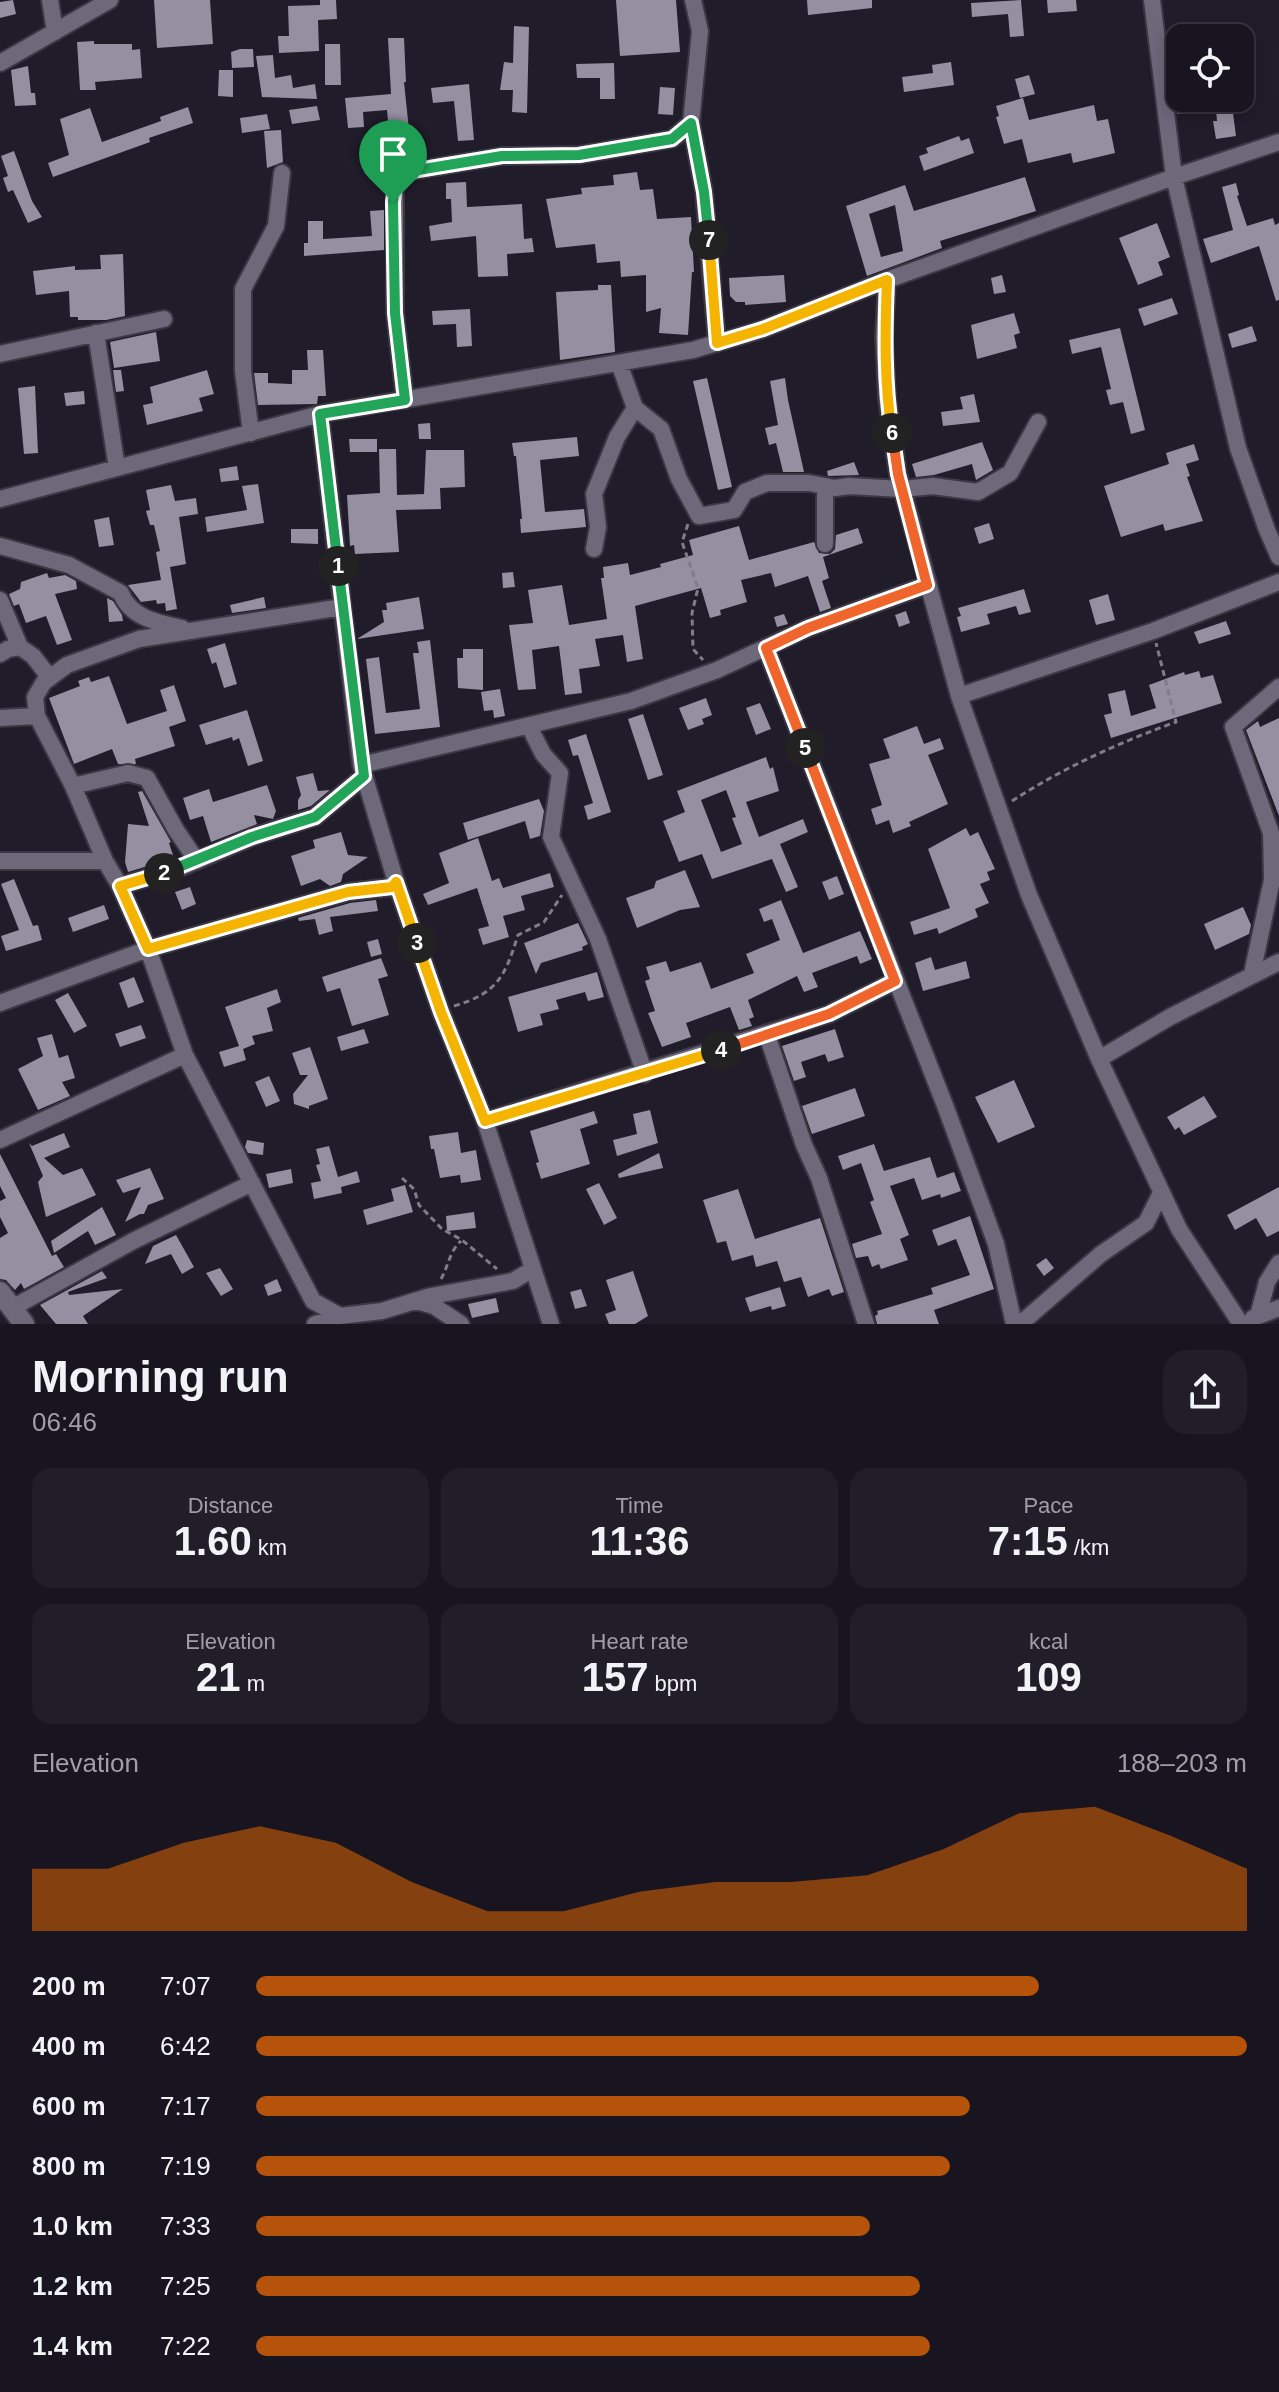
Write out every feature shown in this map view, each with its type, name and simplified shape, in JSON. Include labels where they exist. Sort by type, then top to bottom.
[{"type":"street","points":[[50,0],[55,32]]},
{"type":"street","points":[[0,63],[110,0]]},
{"type":"street","points":[[693,0],[700,31],[691,123],[704,192],[717,343]]},
{"type":"street","points":[[1152,0],[1174,177],[1238,448],[1279,557]]},
{"type":"street","points":[[405,400],[395,313],[393,202],[395,185],[406,172],[502,156],[579,155],[657,142],[672,139],[691,123]]},
{"type":"street","points":[[0,499],[320,414],[693,350],[763,329],[887,280],[1279,142]]},
{"type":"street","points":[[251,433],[243,371],[243,289],[276,226],[282,173]]},
{"type":"street","points":[[887,280],[884,337],[887,398],[902,489],[959,696],[1029,895],[1099,1059],[1179,1229],[1240,1324],[1279,1308]]},
{"type":"street","points":[[0,354],[164,319]]},
{"type":"street","points":[[96,333],[117,468]]},
{"type":"street","points":[[619,363],[635,408],[661,429],[679,479],[699,516],[734,510],[745,492],[767,483],[902,489],[933,486],[978,492],[1010,473],[1038,422]]},
{"type":"street","points":[[594,549],[598,527],[594,494],[617,437],[635,408]]},
{"type":"street","points":[[320,414],[363,771],[396,882],[441,1012],[485,1121],[551,1324]]},
{"type":"street","points":[[825,486],[825,544]]},
{"type":"street","points":[[0,546],[69,565],[121,593],[125,604],[150,620],[191,631]]},
{"type":"street","points":[[959,696],[1153,631],[1279,582]]},
{"type":"street","points":[[120,886],[315,817],[363,771],[631,701],[713,672],[819,623],[927,585]]},
{"type":"street","points":[[0,600],[20,647],[33,656],[50,678]]},
{"type":"street","points":[[340,1316],[313,1301],[185,1055],[148,949],[37,716],[35,697],[44,682],[67,665],[139,639],[342,607]]},
{"type":"street","points":[[0,654],[20,647]]},
{"type":"street","points":[[766,648],[996,1244],[1017,1324],[1101,1254],[1146,1223],[1161,1193]]},
{"type":"street","points":[[1252,974],[1272,880],[1275,848],[1233,727],[1279,687]]},
{"type":"street","points":[[0,718],[37,716]]},
{"type":"street","points":[[529,726],[543,754],[560,773],[551,837],[598,939],[645,1074]]},
{"type":"street","points":[[73,786],[128,773],[147,778],[197,861]]},
{"type":"street","points":[[0,861],[105,861]]},
{"type":"street","points":[[0,1003],[148,949],[348,892],[392,887],[396,882]]},
{"type":"street","points":[[1099,1059],[1170,1017],[1279,962]]},
{"type":"street","points":[[485,1121],[645,1074],[829,1014],[895,981]]},
{"type":"street","points":[[767,1035],[804,1145],[824,1191],[866,1324]]},
{"type":"street","points":[[0,1140],[185,1055]]},
{"type":"street","points":[[12,1308],[133,1241],[252,1183]]},
{"type":"street","points":[[1258,1316],[1267,1282],[1279,1263]]},
{"type":"street","points":[[315,1324],[340,1316],[382,1311],[513,1281],[533,1269]]},
{"type":"street","points":[[424,1299],[461,1324]]},
{"type":"path","points":[[694,507],[682,542],[698,588],[692,613],[693,649],[713,672]]},
{"type":"path","points":[[999,810],[1041,782],[1123,741],[1176,722],[1153,631]]},
{"type":"path","points":[[441,1012],[472,1002],[487,992],[506,972],[518,935],[544,922],[572,883]]},
{"type":"path","points":[[402,1178],[414,1189],[419,1205],[442,1229],[462,1240],[513,1281]]},
{"type":"path","points":[[424,1299],[448,1267],[454,1247],[462,1240]]},
{"type":"building","points":[[13,0],[16,14],[0,18],[0,2]]},
{"type":"building","points":[[154,0],[210,0],[213,44],[157,48]]},
{"type":"building","points":[[320,0],[336,0],[337,19],[318,20],[319,51],[279,53],[278,36],[289,36],[288,6],[320,5]]},
{"type":"building","points":[[616,0],[676,0],[680,52],[620,56]]},
{"type":"building","points":[[807,0],[872,0],[872,8],[808,15]]},
{"type":"building","points":[[1021,0],[1024,36],[1010,37],[1008,14],[972,17],[971,3]]},
{"type":"building","points":[[1047,0],[1076,0],[1077,11],[1048,13]]},
{"type":"building","points":[[514,26],[529,27],[527,113],[512,112],[513,90],[500,90],[504,62],[513,63]]},
{"type":"building","points":[[388,38],[404,38],[409,130],[389,132],[387,110],[363,112],[364,127],[348,128],[345,98],[391,94]]},
{"type":"building","points":[[94,41],[94,44],[132,44],[132,50],[140,49],[142,78],[95,82],[96,90],[80,90],[77,42]]},
{"type":"building","points":[[325,44],[340,44],[341,85],[325,85]]},
{"type":"building","points":[[253,49],[254,67],[232,68],[231,52]]},
{"type":"building","points":[[273,55],[275,78],[291,75],[293,88],[315,84],[317,99],[262,97],[256,56]]},
{"type":"building","points":[[951,62],[954,85],[904,92],[902,77],[933,73],[932,65]]},
{"type":"building","points":[[614,63],[615,99],[600,99],[600,78],[577,78],[576,64]]},
{"type":"building","points":[[28,66],[31,93],[35,93],[36,105],[15,106],[11,70]]},
{"type":"building","points":[[219,70],[233,70],[233,97],[218,96]]},
{"type":"building","points":[[1029,75],[1035,94],[1020,98],[1015,79]]},
{"type":"building","points":[[469,84],[474,140],[458,141],[454,101],[433,103],[431,88]]},
{"type":"building","points":[[660,87],[675,88],[673,115],[658,114]]},
{"type":"building","points":[[1023,98],[1029,120],[1094,105],[1097,121],[1108,119],[1115,153],[1073,163],[1071,153],[1028,163],[1022,139],[1004,144],[996,117],[999,116],[996,106]]},
{"type":"building","points":[[317,106],[320,120],[292,124],[289,110]]},
{"type":"building","points":[[188,107],[193,123],[53,177],[48,163],[69,155],[60,119],[90,108],[102,142],[161,121],[160,117]]},
{"type":"building","points":[[1216,112],[1233,112],[1236,136],[1216,139],[1213,121],[1217,121]]},
{"type":"building","points":[[267,114],[270,129],[242,133],[240,118]]},
{"type":"building","points":[[281,130],[283,162],[267,168],[264,131]]},
{"type":"building","points":[[959,136],[961,141],[969,138],[974,153],[924,171],[919,156],[928,153],[926,148]]},
{"type":"building","points":[[14,151],[32,201],[42,217],[28,223],[13,190],[8,192],[3,178],[8,176],[1,156]]},
{"type":"building","points":[[637,172],[640,190],[653,189],[657,219],[691,217],[694,272],[688,335],[659,333],[661,308],[646,312],[646,275],[621,277],[620,261],[597,263],[595,244],[556,248],[546,199],[582,194],[581,188],[614,185],[613,175]]},
{"type":"building","points":[[1025,177],[1036,211],[940,241],[942,248],[867,276],[846,206],[905,185],[914,211]],"holes":[[[895,205],[903,251],[881,257],[869,214]]]},
{"type":"building","points":[[466,182],[467,207],[522,204],[524,239],[532,238],[534,252],[507,254],[508,276],[478,277],[476,236],[431,241],[429,226],[452,222],[451,199],[446,199],[446,183]]},
{"type":"building","points":[[1236,183],[1247,226],[1273,218],[1275,225],[1279,223],[1279,300],[1276,301],[1259,246],[1211,263],[1203,239],[1233,230],[1222,187]]},
{"type":"building","points":[[384,210],[384,250],[304,256],[304,243],[308,243],[308,221],[323,221],[323,239],[372,236],[370,211]]},
{"type":"building","points":[[1157,223],[1170,257],[1158,262],[1163,275],[1138,285],[1119,238]]},
{"type":"building","points":[[123,254],[125,316],[78,320],[78,317],[70,317],[69,291],[36,295],[33,271],[75,266],[75,270],[101,269],[100,255]]},
{"type":"building","points":[[784,275],[786,302],[745,305],[745,302],[736,302],[730,296],[729,278]]},
{"type":"building","points":[[1002,275],[1006,292],[994,294],[991,278]]},
{"type":"building","points":[[598,285],[611,285],[615,352],[560,360],[556,292],[598,290]]},
{"type":"building","points":[[1172,298],[1178,314],[1144,326],[1138,309]]},
{"type":"building","points":[[470,309],[472,346],[457,347],[456,324],[433,325],[432,311]]},
{"type":"building","points":[[1014,313],[1020,333],[1014,335],[1017,348],[977,359],[971,325]]},
{"type":"building","points":[[1252,326],[1257,341],[1232,348],[1228,334]]},
{"type":"building","points":[[1120,328],[1145,430],[1131,434],[1123,402],[1110,405],[1106,390],[1111,389],[1101,347],[1072,354],[1069,340]]},
{"type":"building","points":[[156,332],[160,361],[114,368],[110,342]]},
{"type":"building","points":[[307,350],[323,350],[326,396],[318,396],[317,404],[258,405],[254,373],[268,373],[268,383],[292,384],[292,370],[308,370]]},
{"type":"building","points":[[113,370],[121,370],[124,391],[116,392]]},
{"type":"building","points":[[207,370],[214,394],[199,398],[203,411],[147,425],[143,405],[153,403],[150,387]]},
{"type":"building","points":[[707,378],[732,487],[718,490],[693,381]]},
{"type":"building","points":[[785,378],[804,472],[783,472],[776,443],[769,445],[765,428],[778,425],[770,381]]},
{"type":"building","points":[[35,386],[38,453],[24,454],[18,388]]},
{"type":"building","points":[[84,391],[85,404],[66,406],[64,393]]},
{"type":"building","points":[[974,394],[980,422],[943,426],[941,412],[963,409],[960,397]]},
{"type":"building","points":[[430,423],[431,439],[419,439],[418,424]]},
{"type":"building","points":[[577,437],[579,456],[540,460],[545,512],[584,509],[586,527],[521,533],[516,456],[512,443]]},
{"type":"building","points":[[349,439],[377,439],[377,452],[350,452]]},
{"type":"building","points":[[982,442],[993,470],[976,480],[972,464],[916,477],[912,464]]},
{"type":"building","points":[[1194,444],[1199,460],[1186,464],[1190,476],[1187,477],[1203,521],[1165,531],[1163,524],[1121,537],[1104,486],[1169,464],[1166,453]]},
{"type":"building","points":[[379,449],[396,449],[397,495],[424,494],[426,450],[464,450],[465,487],[440,488],[441,509],[396,510],[399,552],[355,554],[354,545],[350,546],[347,495],[380,493]]},
{"type":"building","points":[[854,462],[859,475],[828,476],[827,471]]},
{"type":"building","points":[[237,466],[239,480],[221,482],[219,469]]},
{"type":"building","points":[[258,484],[264,523],[207,532],[205,517],[247,510],[242,486]]},
{"type":"building","points":[[171,485],[175,501],[196,498],[198,514],[179,517],[186,564],[170,567],[177,609],[166,611],[165,603],[157,604],[156,600],[141,602],[128,585],[161,580],[156,552],[160,551],[154,525],[150,525],[146,511],[150,510],[146,490]]},
{"type":"building","points":[[109,517],[114,545],[99,547],[94,520]]},
{"type":"building","points":[[989,523],[994,539],[979,544],[974,528]]},
{"type":"building","points":[[739,526],[749,560],[814,542],[819,553],[830,554],[835,549],[836,535],[858,528],[863,543],[823,557],[829,578],[822,581],[831,608],[820,612],[808,576],[775,587],[771,573],[741,580],[747,602],[720,610],[721,615],[710,618],[701,588],[635,606],[643,659],[627,662],[623,635],[595,639],[600,666],[579,669],[582,693],[565,695],[559,646],[532,650],[536,689],[518,690],[509,625],[533,623],[528,590],[562,585],[569,625],[607,619],[601,578],[604,578],[603,567],[628,563],[630,575],[661,567],[660,564],[693,555],[689,540]]},
{"type":"building","points":[[291,529],[318,529],[318,544],[291,543]]},
{"type":"building","points":[[513,572],[515,587],[503,588],[502,573]]},
{"type":"building","points":[[47,573],[49,578],[65,575],[76,581],[77,589],[55,594],[72,640],[57,645],[46,616],[26,623],[19,604],[14,606],[9,594],[20,589],[21,582]]},
{"type":"building","points":[[1024,589],[1031,612],[1019,615],[1016,606],[987,614],[990,624],[961,632],[958,608]]},
{"type":"building","points":[[1108,594],[1115,620],[1096,625],[1089,600]]},
{"type":"building","points":[[264,597],[266,608],[232,613],[230,605]]},
{"type":"building","points":[[419,597],[424,629],[357,639],[384,622],[382,610],[387,610],[386,603]]},
{"type":"building","points":[[107,598],[113,601],[123,621],[109,622]]},
{"type":"building","points":[[906,611],[910,623],[899,627],[895,615]]},
{"type":"building","points":[[784,614],[788,624],[777,627],[774,617]]},
{"type":"building","points":[[1226,621],[1231,634],[1199,644],[1194,632]]},
{"type":"building","points":[[430,640],[440,727],[375,734],[366,659],[379,657],[386,713],[420,709],[413,653],[419,653],[417,642]]},
{"type":"building","points":[[225,643],[237,684],[224,688],[216,662],[212,664],[207,649]]},
{"type":"building","points":[[463,649],[483,649],[483,690],[458,688],[457,658],[463,658]]},
{"type":"building","points":[[1199,671],[1201,678],[1213,675],[1222,703],[1111,738],[1104,715],[1112,713],[1108,694],[1125,690],[1131,716],[1156,708],[1149,685],[1184,672],[1185,675]]},
{"type":"building","points":[[109,676],[127,724],[167,711],[160,690],[174,685],[186,721],[169,727],[175,746],[135,759],[136,764],[118,764],[112,749],[74,764],[49,698],[80,686],[78,681],[89,677],[91,682]]},
{"type":"building","points":[[500,689],[505,716],[494,718],[493,710],[484,711],[481,692]]},
{"type":"building","points":[[706,698],[712,715],[702,719],[704,724],[688,730],[679,708]]},
{"type":"building","points":[[760,703],[771,729],[756,735],[746,708]]},
{"type":"building","points":[[247,710],[263,761],[248,766],[239,738],[233,741],[232,737],[206,745],[199,725]]},
{"type":"building","points":[[643,714],[663,775],[648,780],[628,719]]},
{"type":"building","points":[[1279,718],[1279,816],[1246,730],[1258,721],[1260,727]]},
{"type":"building","points":[[917,726],[924,744],[940,738],[944,749],[928,755],[948,804],[893,833],[889,820],[876,825],[871,809],[882,805],[869,764],[890,758],[883,739]]},
{"type":"building","points":[[586,734],[611,812],[588,820],[584,806],[593,803],[578,755],[573,756],[568,740]]},
{"type":"building","points":[[766,757],[770,769],[773,767],[779,791],[746,802],[759,837],[803,819],[808,832],[780,844],[798,887],[786,892],[772,859],[712,879],[702,854],[679,862],[663,821],[685,812],[677,791]],"holes":[[[726,790],[736,817],[732,818],[742,844],[721,852],[701,800]]]},
{"type":"building","points":[[313,773],[318,791],[330,790],[311,806],[298,810],[301,795],[296,777]]},
{"type":"building","points":[[267,785],[276,811],[273,819],[254,815],[257,824],[211,842],[203,816],[190,820],[183,798],[209,789],[213,802]]},
{"type":"building","points":[[142,791],[171,842],[174,858],[128,872],[125,862],[128,824],[149,826],[138,792]]},
{"type":"building","points":[[539,799],[544,811],[540,836],[530,839],[525,821],[468,840],[463,823]]},
{"type":"building","points":[[966,828],[970,836],[978,832],[995,869],[987,872],[990,880],[980,884],[989,903],[975,909],[978,917],[939,934],[937,928],[914,935],[910,922],[950,908],[928,849]]},
{"type":"building","points":[[341,832],[348,855],[368,857],[343,874],[341,882],[330,886],[320,879],[301,886],[291,856],[315,848],[313,840]]},
{"type":"building","points":[[478,838],[492,881],[499,878],[503,888],[550,873],[554,887],[521,896],[525,910],[503,916],[509,937],[483,945],[478,929],[489,926],[477,888],[428,905],[423,894],[449,883],[439,853]]},
{"type":"building","points":[[685,870],[700,907],[680,910],[637,928],[626,898],[654,888],[656,881]]},
{"type":"building","points":[[837,876],[844,894],[829,900],[822,882]]},
{"type":"building","points":[[14,879],[33,926],[38,925],[42,940],[6,951],[1,936],[19,930],[1,884]]},
{"type":"building","points":[[190,887],[196,904],[182,910],[175,892]]},
{"type":"building","points":[[376,900],[378,911],[330,917],[333,931],[319,935],[315,919],[299,921],[298,918],[350,903]]},
{"type":"building","points":[[781,900],[803,953],[860,931],[872,959],[860,964],[857,956],[812,973],[818,987],[804,992],[797,976],[748,1000],[754,1017],[749,1019],[752,1026],[739,1030],[730,1007],[686,1023],[691,1037],[662,1047],[648,1013],[655,1011],[645,981],[650,979],[646,967],[666,961],[670,972],[701,962],[711,989],[754,973],[746,954],[780,940],[772,919],[764,922],[759,909]]},
{"type":"building","points":[[104,905],[109,919],[73,932],[68,918]]},
{"type":"building","points":[[1243,907],[1251,925],[1249,934],[1215,950],[1204,924]]},
{"type":"building","points":[[578,923],[588,944],[582,947],[583,950],[541,963],[536,974],[524,943]]},
{"type":"building","points":[[378,939],[382,954],[371,957],[367,942]]},
{"type":"building","points":[[931,957],[935,970],[966,961],[970,978],[923,991],[915,963]]},
{"type":"building","points":[[381,958],[388,976],[378,979],[389,1015],[352,1026],[340,988],[327,992],[322,977]]},
{"type":"building","points":[[597,972],[604,997],[588,1001],[585,992],[556,1000],[559,1009],[540,1014],[543,1025],[518,1032],[508,997]]},
{"type":"building","points":[[134,977],[144,1002],[128,1008],[119,983]]},
{"type":"building","points":[[277,989],[281,1002],[267,1008],[273,1031],[252,1036],[255,1044],[243,1049],[246,1060],[224,1067],[219,1052],[239,1046],[225,1007]]},
{"type":"building","points":[[68,993],[87,1026],[74,1033],[55,1000]]},
{"type":"building","points":[[141,1025],[146,1038],[120,1047],[115,1034]]},
{"type":"building","points":[[364,1029],[369,1043],[341,1051],[337,1037]]},
{"type":"building","points":[[835,1029],[844,1057],[828,1062],[825,1054],[801,1062],[806,1077],[794,1081],[782,1046]]},
{"type":"building","points":[[52,1034],[59,1058],[68,1055],[75,1078],[62,1082],[70,1096],[38,1110],[18,1069],[43,1056],[37,1038]]},
{"type":"building","points":[[310,1047],[328,1099],[309,1106],[309,1109],[294,1104],[293,1094],[308,1075],[300,1075],[292,1053]]},
{"type":"building","points":[[269,1076],[280,1101],[266,1107],[255,1082]]},
{"type":"building","points":[[1014,1080],[1035,1127],[998,1143],[975,1097]]},
{"type":"building","points":[[855,1088],[865,1116],[812,1134],[802,1106]]},
{"type":"building","points":[[1204,1096],[1217,1117],[1184,1135],[1179,1127],[1175,1130],[1167,1117]]},
{"type":"building","points":[[650,1110],[658,1143],[617,1156],[613,1140],[637,1134],[633,1114]]},
{"type":"building","points":[[594,1111],[598,1123],[580,1129],[590,1164],[541,1179],[530,1131]]},
{"type":"building","points":[[458,1132],[461,1153],[476,1150],[481,1180],[461,1183],[460,1175],[440,1178],[429,1136]]},
{"type":"building","points":[[64,1133],[70,1147],[44,1158],[63,1175],[82,1168],[96,1195],[46,1217],[38,1182],[43,1176],[29,1143],[32,1146]]},
{"type":"building","points":[[247,1140],[264,1143],[263,1155],[248,1153],[245,1147]]},
{"type":"building","points":[[874,1144],[884,1171],[930,1157],[937,1178],[954,1172],[961,1191],[922,1200],[914,1178],[890,1186],[909,1235],[900,1239],[908,1260],[881,1269],[879,1264],[872,1267],[868,1256],[856,1258],[852,1244],[882,1234],[870,1202],[874,1200],[861,1163],[843,1170],[838,1156]]},
{"type":"building","points":[[329,1146],[338,1177],[357,1171],[360,1182],[341,1187],[342,1193],[314,1199],[311,1183],[321,1181],[316,1165],[320,1164],[316,1149]]},
{"type":"building","points":[[659,1153],[663,1168],[619,1178],[618,1174]]},
{"type":"building","points":[[0,1154],[52,1256],[56,1254],[64,1267],[24,1289],[21,1283],[15,1290],[6,1280],[0,1279],[0,1238],[8,1233],[0,1217],[0,1201],[6,1198],[0,1186]]},
{"type":"building","points":[[150,1168],[164,1199],[148,1205],[144,1214],[125,1222],[141,1187],[123,1193],[116,1180]]},
{"type":"building","points":[[291,1169],[293,1183],[269,1188],[266,1174]]},
{"type":"building","points":[[599,1183],[617,1218],[604,1225],[586,1189]]},
{"type":"building","points":[[405,1185],[413,1212],[367,1225],[363,1210],[394,1201],[391,1189]]},
{"type":"building","points":[[1279,1187],[1279,1231],[1267,1237],[1256,1218],[1235,1230],[1227,1215]]},
{"type":"building","points":[[738,1189],[755,1239],[820,1218],[844,1292],[832,1296],[829,1289],[808,1297],[801,1277],[784,1282],[777,1261],[756,1267],[753,1255],[732,1261],[726,1241],[717,1243],[703,1200]]},
{"type":"building","points":[[102,1207],[116,1235],[95,1245],[88,1231],[54,1253],[51,1241]]},
{"type":"building","points":[[474,1212],[476,1228],[447,1231],[446,1216]]},
{"type":"building","points":[[970,1216],[994,1289],[934,1310],[939,1324],[877,1324],[877,1311],[933,1294],[931,1288],[970,1275],[956,1239],[938,1246],[932,1230]]},
{"type":"building","points":[[176,1235],[194,1267],[182,1274],[171,1254],[145,1264],[153,1246]]},
{"type":"building","points":[[1046,1258],[1054,1268],[1044,1276],[1036,1265]]},
{"type":"building","points":[[220,1268],[233,1289],[221,1296],[206,1273]]},
{"type":"building","points":[[102,1271],[107,1278],[68,1292],[69,1295],[123,1289],[83,1316],[88,1324],[56,1324],[40,1305]]},
{"type":"building","points":[[633,1271],[648,1316],[635,1324],[609,1324],[605,1314],[616,1310],[606,1280]]},
{"type":"building","points":[[277,1279],[282,1291],[268,1296],[264,1285]]},
{"type":"building","points":[[780,1287],[786,1306],[772,1310],[771,1306],[750,1312],[745,1298]]},
{"type":"building","points":[[581,1289],[587,1306],[575,1309],[570,1292]]},
{"type":"building","points":[[496,1298],[499,1312],[472,1318],[468,1304]]},
{"type":"route","points":[[691,123],[704,192],[717,343],[763,329],[887,280],[884,337],[887,398],[898,474],[927,585],[808,628],[766,648],[895,981],[829,1014],[645,1074],[485,1121],[441,1012],[396,882],[392,887],[348,892],[148,949],[120,886],[182,867],[252,837],[315,817],[364,776],[320,414],[405,400],[395,313],[393,202],[395,185],[406,172],[502,156],[579,155],[672,139],[691,123]]}]
